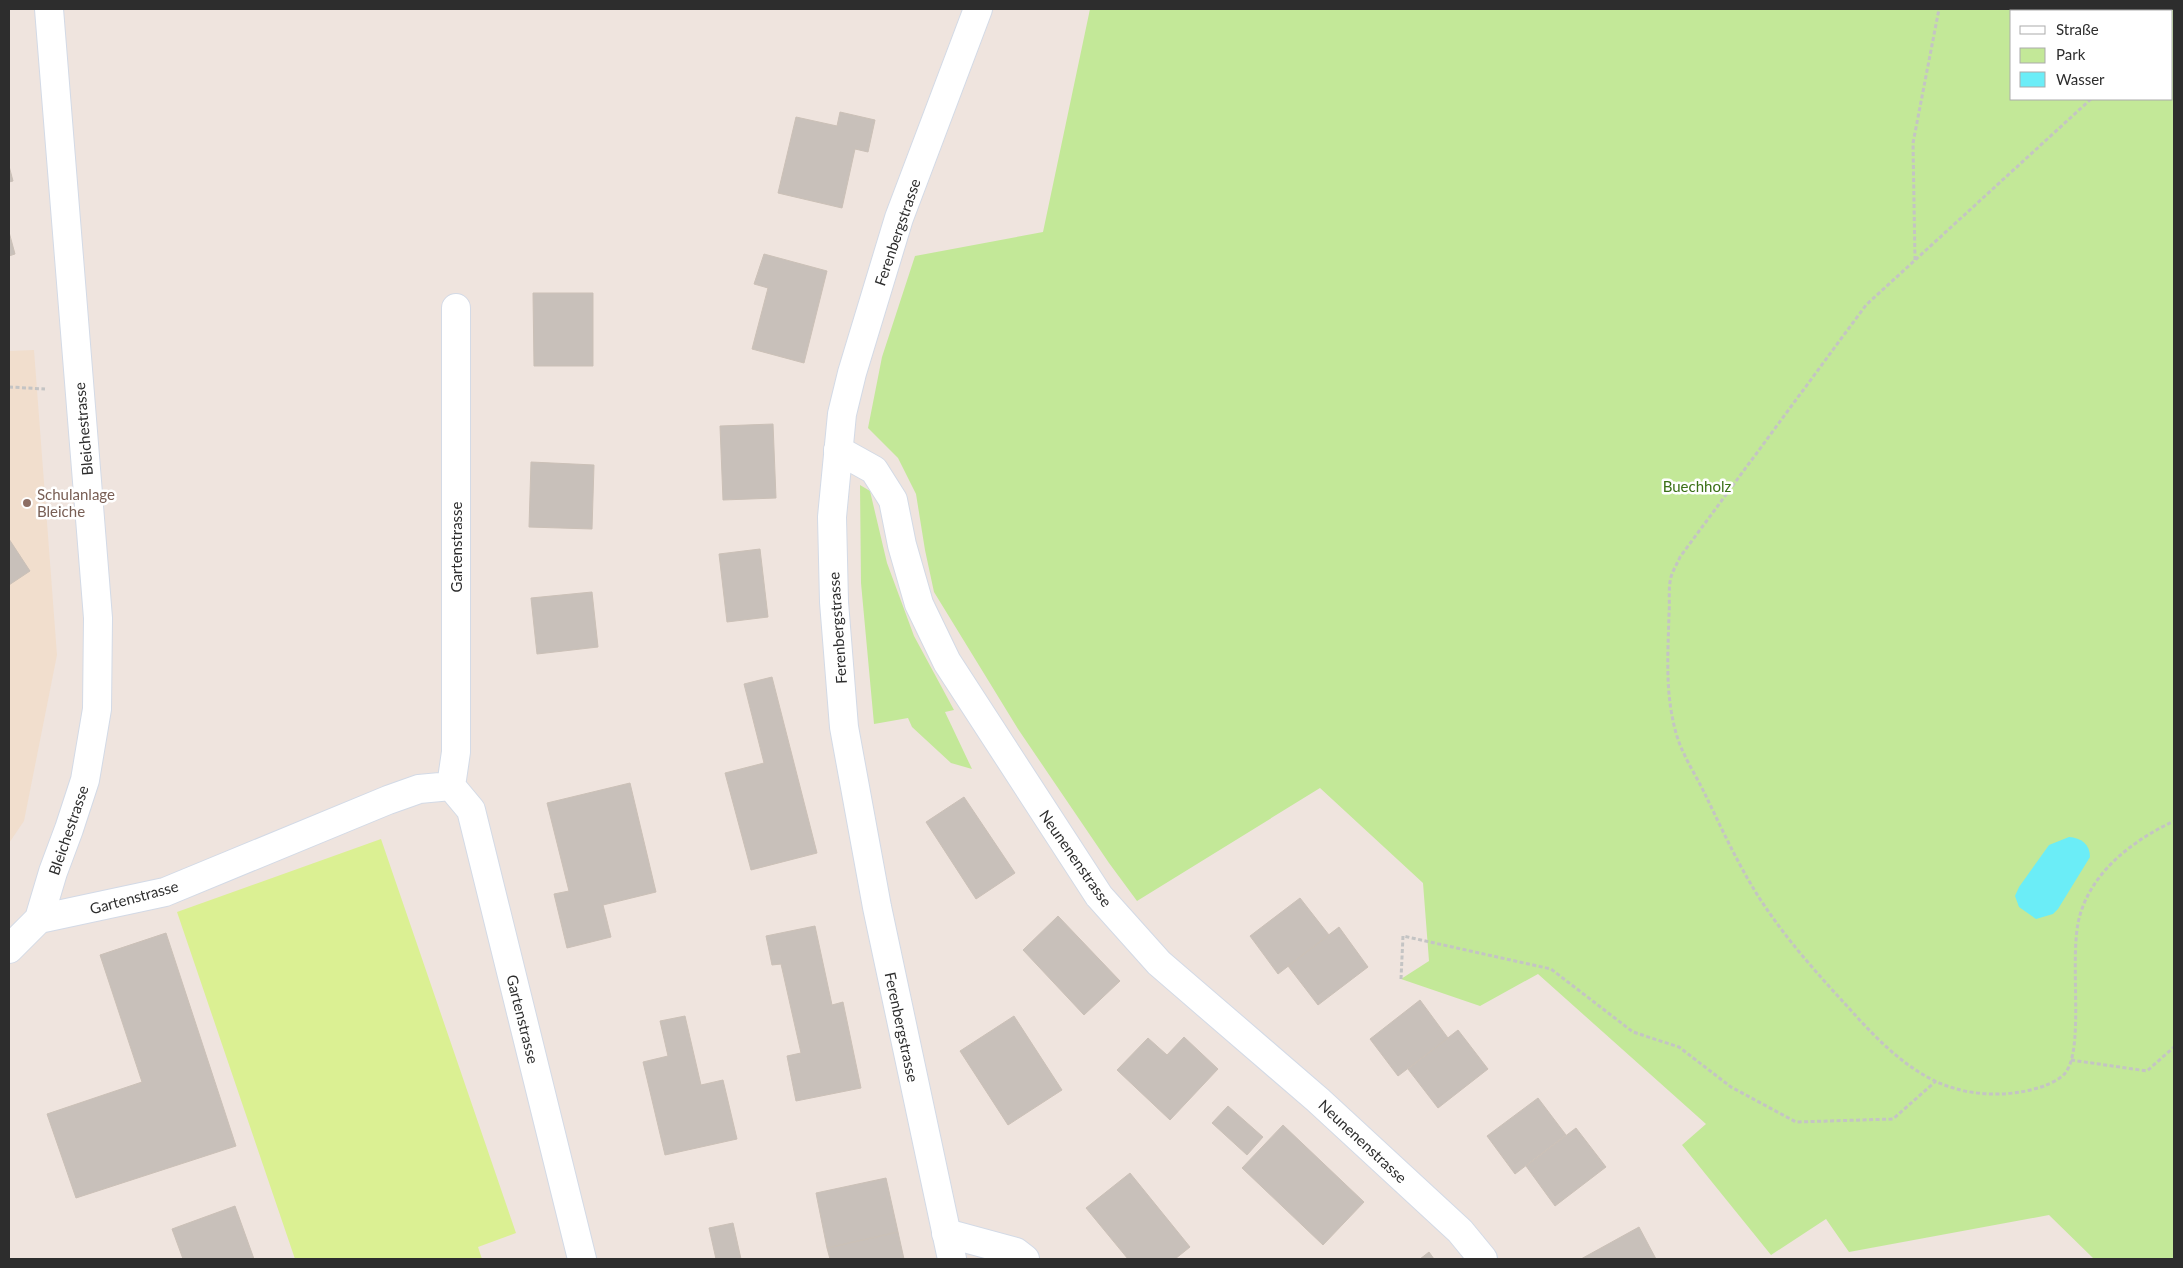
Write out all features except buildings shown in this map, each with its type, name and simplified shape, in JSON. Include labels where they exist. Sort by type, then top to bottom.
[{"type":"street","name":"Bleichestrasse","points":[[9,949],[39,920],[53,872],[69,829],[84,780],[97,709],[99,668],[98,618],[49,9]]},
{"type":"street","name":"Ferenbergstrasse","points":[[952,1259],[876,907],[844,727],[834,602],[832,517],[842,414],[852,373],[899,218],[978,9]]},
{"type":"street","name":"Gartenstrasse","points":[[456,308],[456,752],[451,786],[471,810],[582,1259]]},
{"type":"street","name":"Neunenenstrasse","points":[[838,450],[874,470],[893,500],[902,545],[919,604],[947,662],[1099,896],[1159,963],[1339,1119],[1460,1230],[1483,1259]]},
{"type":"street","name":"Gartenstrasse","points":[[39,920],[165,892],[388,800],[419,789],[451,786]]},
{"type":"street","points":[[946,1233],[1016,1252],[1026,1259]]},
{"type":"path","points":[[1915,260],[1914,143],[1939,9]]},
{"type":"path","points":[[2090,100],[1866,305],[1680,557],[1670,579],[1667,696],[1676,733],[1714,814],[1752,886],[1783,933],[1873,1035],[1903,1061],[1936,1082],[1966,1092],[1996,1095],[2042,1087],[2056,1081],[2065,1073],[2071,1060],[2074,1034],[2075,944],[2080,916],[2088,896],[2102,874],[2126,850],[2143,836],[2174,821]]},
{"type":"path","points":[[1401,980],[1403,936],[1551,969],[1633,1032],[1679,1047],[1731,1087],[1796,1122],[1893,1119],[1936,1082]]},
{"type":"path","points":[[2071,1060],[2146,1071],[2174,1046]]},
{"type":"shaded area","name":"Schulanlage Bleiche","points":[[34,350],[57,655],[24,821],[9,843],[9,351]]},
{"type":"green space","name":"Buechholz","points":[[1090,9],[2174,9],[2174,1259],[2094,1259],[2049,1215],[1849,1252],[1826,1219],[1771,1255],[1682,1145],[1706,1124],[1538,974],[1480,1006],[1401,979],[1429,961],[1423,883],[1320,788],[1137,901],[1018,729],[934,592],[916,494],[898,458],[868,428],[882,357],[915,256],[1043,232]]},
{"type":"green space","points":[[860,485],[870,491],[887,563],[914,636],[954,710],[945,712],[972,769],[951,763],[912,727],[908,718],[874,724],[861,583]]},
{"type":"green space","points":[[381,839],[516,1233],[478,1247],[482,1259],[295,1259],[177,912]]},
{"type":"water","points":[[2069,837],[2084,842],[2090,852],[2090,857],[2058,909],[2053,914],[2036,919],[2019,907],[2015,896],[2019,887],[2049,845]]},
{"type":"place","name":"Schulanlage Bleiche","points":[[27,503]]}]
